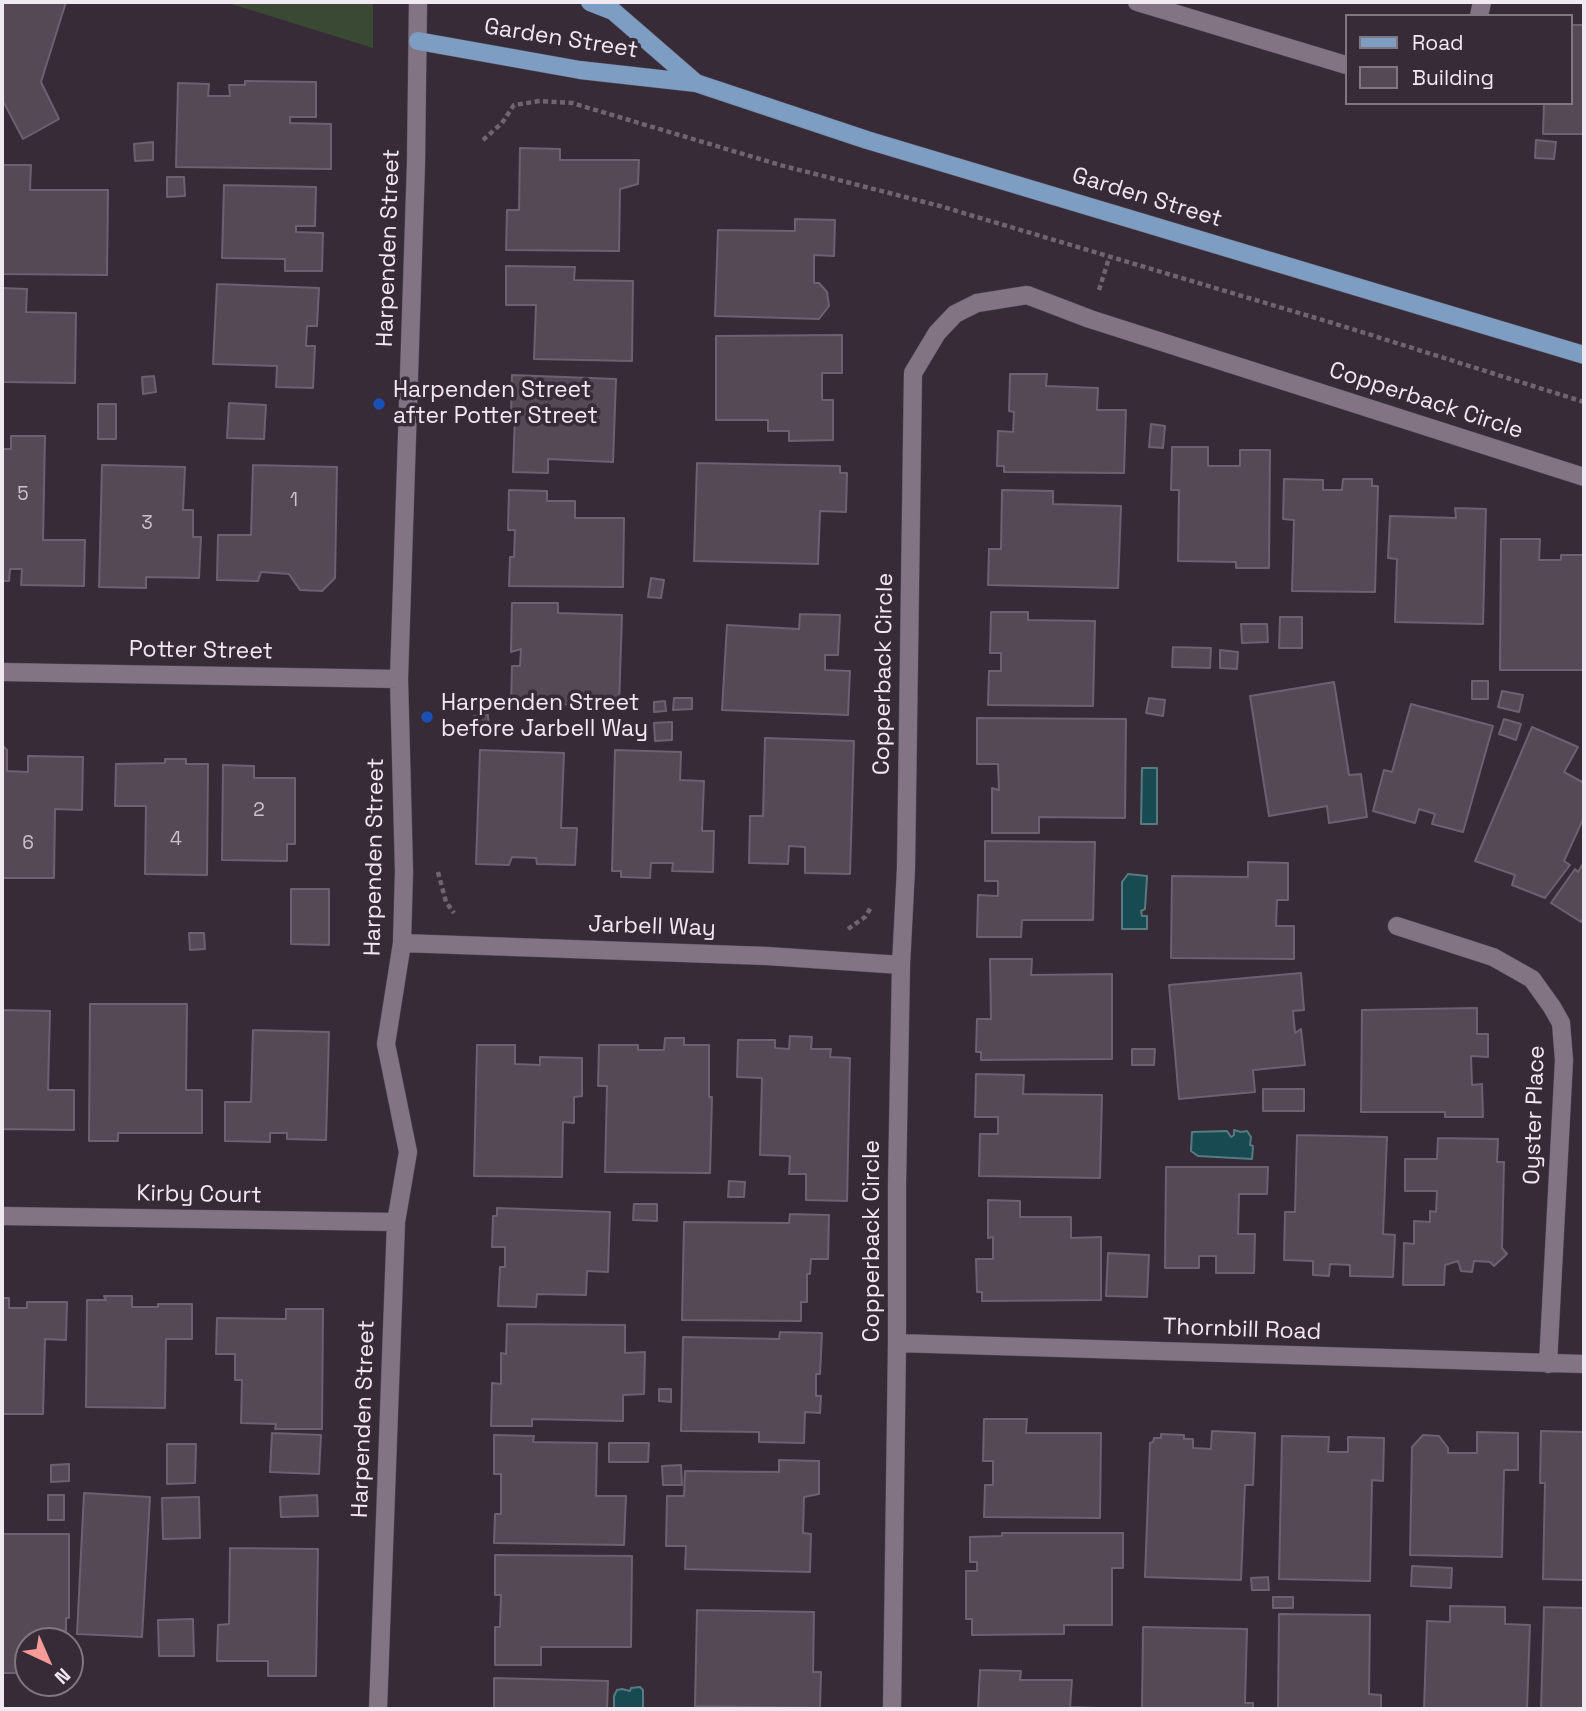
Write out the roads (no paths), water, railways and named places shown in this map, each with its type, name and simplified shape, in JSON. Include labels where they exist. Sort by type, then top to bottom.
[{"type":"main road","name":"Garden Street","points":[[590,2],[613,11],[696,83]]},
{"type":"main road","name":"Garden Street","points":[[418,41],[580,69],[696,83],[867,140],[1584,355]]},
{"type":"street","name":"Harpenden Street","points":[[378,1709],[396,1222],[408,1152],[386,1044],[402,943],[404,871],[400,679],[416,163],[418,2]]},
{"type":"street","points":[[1137,2],[1344,64]]},
{"type":"street","name":"Copperback Circle","points":[[892,1709],[897,1209],[901,965],[906,868],[913,373],[937,332],[955,314],[977,303],[1027,295],[1090,319],[1584,477]]},
{"type":"street","name":"Potter Street","points":[[2,672],[400,679]]},
{"type":"street","name":"Oyster Place","points":[[1397,926],[1493,957],[1532,979],[1561,1023],[1564,1060],[1548,1364]]},
{"type":"street","name":"Jarbell Way","points":[[402,943],[767,956],[901,965]]},
{"type":"street","name":"Kirby Court","points":[[2,1216],[396,1222]]},
{"type":"street","name":"Thornbill Road","points":[[897,1343],[1584,1364]]},
{"type":"water","points":[[1142,768],[1157,768],[1157,824],[1141,824]]},
{"type":"water","points":[[1128,874],[1147,876],[1145,909],[1141,911],[1142,916],[1147,916],[1147,929],[1122,929],[1122,882]]},
{"type":"water","points":[[1234,1130],[1247,1131],[1251,1137],[1252,1159],[1198,1156],[1191,1151],[1192,1132],[1227,1131],[1231,1137]]},
{"type":"water","points":[[640,1687],[643,1690],[643,1709],[614,1709],[617,1690],[630,1691],[631,1688]]},
{"type":"place","name":"Harpenden Street after Potter Street","points":[[379,404]]},
{"type":"place","name":"Harpenden Street before Jarbell Way","points":[[427,717]]}]
